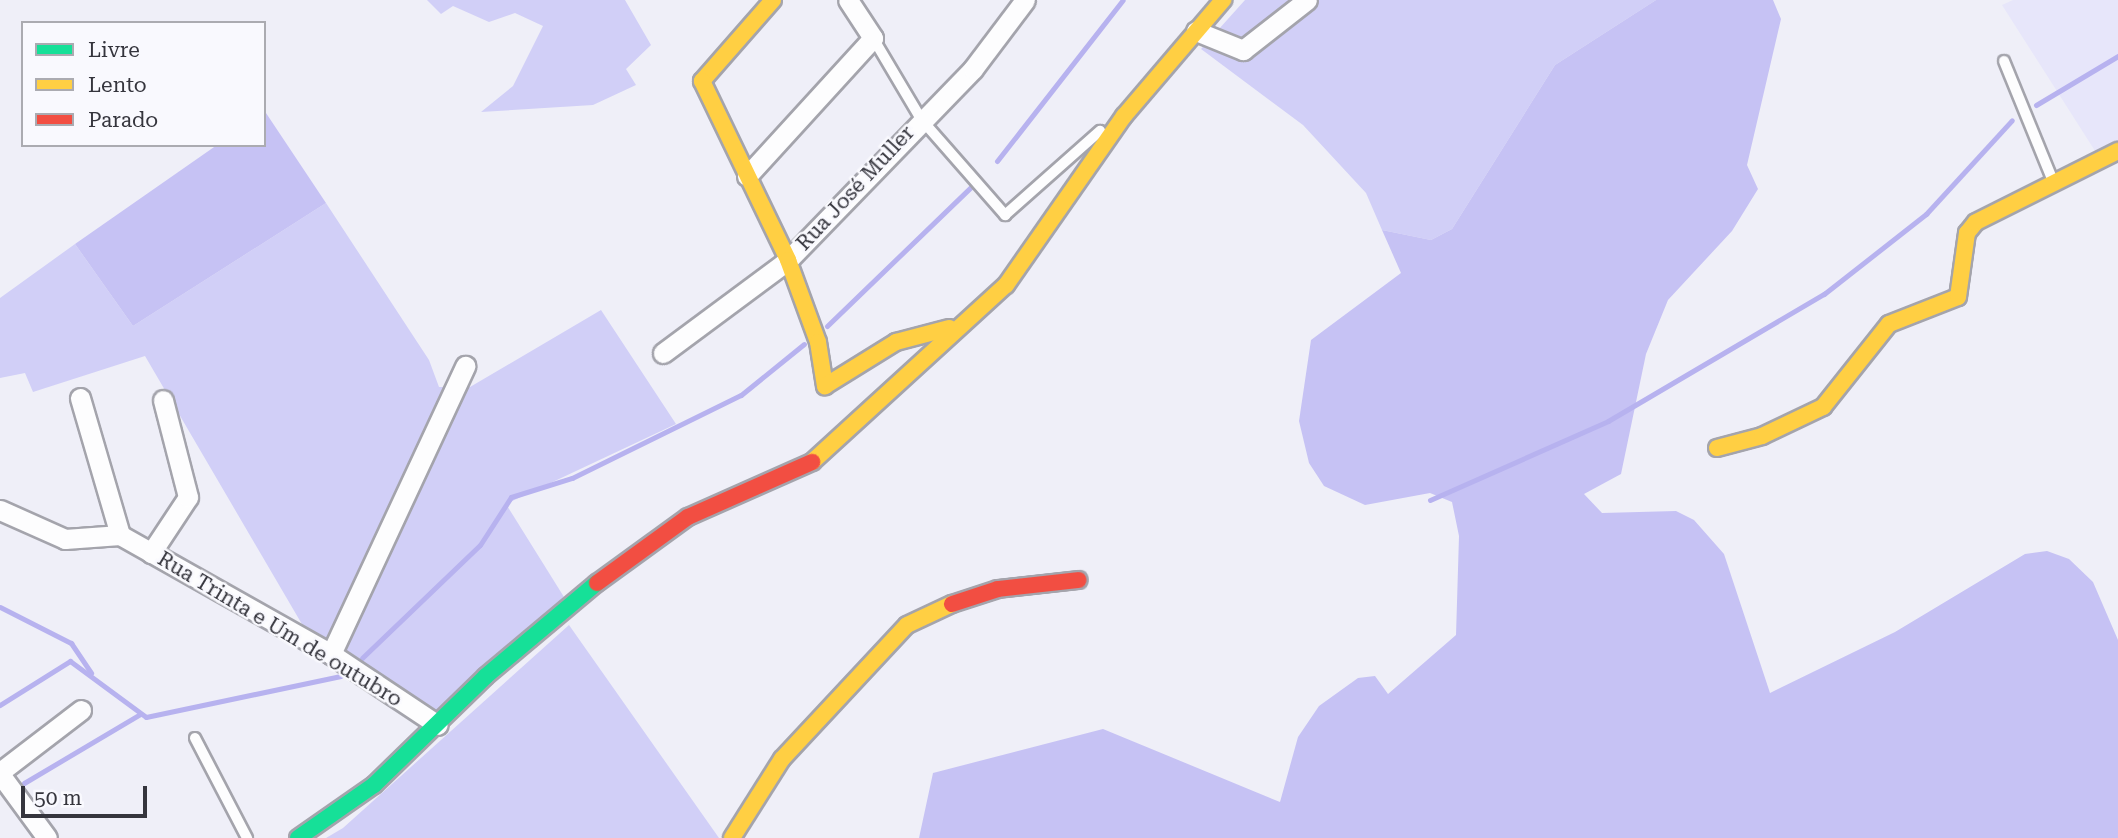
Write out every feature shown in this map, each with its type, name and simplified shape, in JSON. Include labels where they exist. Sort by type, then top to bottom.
[{"type":"street","points":[[773,0],[712,63],[702,81],[704,94],[788,260],[818,342],[825,386],[896,342],[954,327]]},
{"type":"street","points":[[747,176],[873,38],[848,0]]},
{"type":"street","name":"Rua José Muller","points":[[663,353],[788,260],[920,119],[973,69],[1025,0]]},
{"type":"street","points":[[298,838],[374,785],[633,552],[688,517],[809,464],[954,327],[1006,285],[1124,116],[1223,0]]},
{"type":"street","points":[[1196,31],[1243,50],[1307,0]]},
{"type":"street","points":[[1717,448],[1762,436],[1823,407],[1889,324],[1958,297],[1967,233],[1976,222],[2056,187],[2118,151]]},
{"type":"street","points":[[331,654],[465,366]]},
{"type":"street","points":[[0,510],[65,539],[120,535],[80,398]]},
{"type":"street","points":[[151,553],[188,497],[163,400]]},
{"type":"street","name":"Rua Trinta e Um de outubro","points":[[120,535],[331,654],[438,725]]},
{"type":"street","points":[[732,838],[782,760],[907,625],[926,612],[998,589],[1078,580]]},
{"type":"street","points":[[47,838],[0,773],[80,710]]},
{"type":"lane","points":[[873,38],[920,119],[1005,215],[1124,116]]},
{"type":"lane","points":[[2004,61],[2056,187]]},
{"type":"lane","points":[[195,738],[247,838]]},
{"type":"shaded area","points":[[427,0],[625,0],[651,45],[626,69],[636,85],[593,105],[481,112],[513,86],[543,26],[515,13],[489,22],[453,6],[441,14]]},
{"type":"shaded area","points":[[1245,0],[1656,0],[1555,65],[1452,229],[1431,240],[1382,230],[1366,193],[1303,125],[1201,49]]},
{"type":"shaded area","points":[[1656,0],[1773,0],[1781,19],[1747,165],[1758,189],[1732,231],[1668,300],[1646,354],[1621,474],[1584,494],[1602,513],[1676,511],[1694,520],[1724,554],[1770,693],[1895,632],[2025,554],[2047,551],[2069,559],[2093,582],[2118,640],[2118,838],[919,838],[933,773],[1103,729],[1280,802],[1298,737],[1319,706],[1358,678],[1375,676],[1388,694],[1456,635],[1459,536],[1452,502],[1430,493],[1365,505],[1324,486],[1309,463],[1299,421],[1311,340],[1401,273],[1382,230],[1431,240],[1452,229],[1555,65]]},
{"type":"shaded area","points":[[2013,0],[2118,0],[2118,143],[2097,154],[2002,5]]},
{"type":"shaded area","points":[[266,113],[326,203],[133,326],[75,244],[214,147],[266,147]]},
{"type":"shaded area","points":[[326,203],[429,360],[439,387],[470,387],[601,310],[676,424],[506,504],[564,597],[421,727],[320,655],[145,356],[33,392],[25,373],[0,378],[0,298],[75,244],[133,326]]},
{"type":"shaded area","points":[[569,625],[719,838],[326,838],[343,828]]},
{"type":"waterway","points":[[997,161],[1123,0]]},
{"type":"waterway","points":[[2036,105],[2118,56]]},
{"type":"waterway","points":[[1430,500],[1608,421],[1824,294],[1926,214],[2012,120]]},
{"type":"waterway","points":[[827,326],[978,180]]},
{"type":"waterway","points":[[362,658],[480,545],[511,497],[572,478],[741,395],[804,344]]},
{"type":"waterway","points":[[0,607],[71,643],[91,673]]},
{"type":"waterway","points":[[0,705],[70,661],[146,717],[341,676]]},
{"type":"waterway","points":[[24,783],[140,714]]},
{"type":"traffic: fast","points":[[298,838],[374,785],[486,676],[597,583]]},
{"type":"traffic: slow","points":[[773,0],[702,81],[788,260],[818,342],[825,386],[896,342],[949,328]]},
{"type":"traffic: slow","points":[[812,462],[1006,285],[1124,116],[1223,0]]},
{"type":"traffic: slow","points":[[1717,448],[1762,436],[1823,407],[1889,324],[1958,297],[1967,233],[1976,222],[2118,151]]},
{"type":"traffic: slow","points":[[732,838],[782,759],[907,625],[952,604]]},
{"type":"traffic: jam","points":[[597,583],[688,517],[812,462]]},
{"type":"traffic: jam","points":[[952,604],[998,589],[1078,580]]}]
